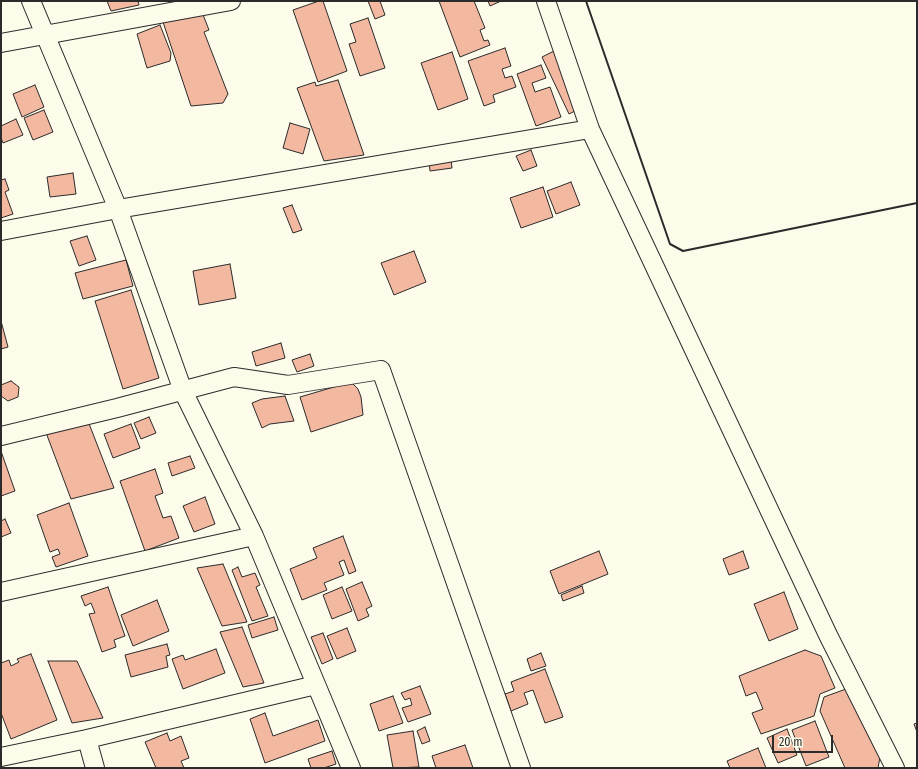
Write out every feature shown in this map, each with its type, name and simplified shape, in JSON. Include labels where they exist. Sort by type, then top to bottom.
[{"type":"street","points":[[31,1],[118,209],[182,391],[254,536],[351,768]]},
{"type":"street","points":[[1,43],[204,3],[231,1]]},
{"type":"street","points":[[546,1],[590,129],[828,635],[895,768]]},
{"type":"street","points":[[1,231],[118,209],[590,129]]},
{"type":"street","points":[[1,436],[234,377],[288,385],[382,370],[521,768]]},
{"type":"street","points":[[1,592],[254,536]]},
{"type":"street","points":[[1,757],[87,739],[316,686]]},
{"type":"street","points":[[87,739],[95,768]]},
{"type":"building","points":[[107,1],[138,1],[139,5],[111,11]]},
{"type":"building","points":[[323,1],[347,71],[318,82],[293,10]]},
{"type":"building","points":[[368,1],[380,1],[385,15],[375,19]]},
{"type":"building","points":[[439,1],[474,1],[485,28],[480,30],[484,41],[488,40],[490,45],[460,57]]},
{"type":"building","points":[[488,1],[501,1],[490,6]]},
{"type":"building","points":[[202,12],[209,30],[204,32],[228,94],[223,103],[191,106],[162,19]]},
{"type":"building","points":[[368,18],[385,68],[360,76],[349,44],[356,42],[350,24]]},
{"type":"building","points":[[160,25],[171,53],[170,61],[147,68],[137,34]]},
{"type":"building","points":[[505,48],[511,66],[502,69],[505,78],[512,76],[516,87],[493,95],[495,102],[484,106],[468,61]]},
{"type":"building","points":[[554,51],[581,108],[569,114],[542,57]]},
{"type":"building","points":[[452,52],[468,99],[438,110],[421,63]]},
{"type":"building","points":[[541,65],[546,78],[532,83],[535,92],[550,87],[561,117],[536,126],[517,74]]},
{"type":"building","points":[[338,80],[364,155],[324,161],[297,88],[315,82],[316,86]]},
{"type":"building","points":[[35,85],[44,107],[22,117],[13,94]]},
{"type":"building","points":[[44,110],[53,132],[33,140],[24,118]]},
{"type":"building","points":[[16,119],[23,135],[3,143],[1,138],[1,126]]},
{"type":"building","points":[[290,123],[310,129],[303,154],[283,148]]},
{"type":"building","points":[[531,150],[537,166],[523,171],[516,156]]},
{"type":"building","points":[[451,159],[452,168],[430,171],[429,161]]},
{"type":"building","points":[[73,173],[76,194],[50,197],[47,177]]},
{"type":"building","points":[[5,179],[9,190],[5,192],[13,214],[1,218],[1,180]]},
{"type":"building","points":[[571,182],[580,205],[556,214],[547,191]]},
{"type":"building","points":[[543,187],[553,217],[521,228],[510,198]]},
{"type":"building","points":[[292,205],[302,230],[293,233],[283,208]]},
{"type":"building","points":[[87,236],[96,260],[79,266],[70,241]]},
{"type":"building","points":[[414,251],[426,282],[394,295],[381,263]]},
{"type":"building","points":[[126,260],[133,286],[83,299],[75,273]]},
{"type":"building","points":[[230,264],[236,298],[199,305],[193,271]]},
{"type":"building","points":[[131,290],[159,378],[123,389],[95,301]]},
{"type":"building","points":[[1,321],[8,347],[1,349]]},
{"type":"building","points":[[281,343],[285,358],[256,366],[252,352]]},
{"type":"building","points":[[310,354],[314,366],[297,372],[292,360]]},
{"type":"building","points":[[11,381],[19,387],[18,397],[8,401],[1,396],[1,385]]},
{"type":"building","points":[[351,382],[358,389],[361,397],[363,415],[311,432],[300,397]]},
{"type":"building","points":[[285,396],[294,421],[270,424],[262,428],[252,403],[262,399]]},
{"type":"building","points":[[149,417],[156,433],[141,439],[134,423]]},
{"type":"building","points":[[88,421],[114,488],[71,499],[45,430]]},
{"type":"building","points":[[131,424],[140,448],[113,458],[104,434]]},
{"type":"building","points":[[2,454],[15,491],[1,496],[1,455]]},
{"type":"building","points":[[190,456],[195,468],[172,476],[168,463]]},
{"type":"building","points":[[155,469],[163,493],[155,496],[163,518],[171,516],[179,538],[145,551],[120,481]]},
{"type":"building","points":[[205,497],[215,524],[194,532],[183,506]]},
{"type":"building","points":[[69,503],[88,556],[56,567],[52,557],[60,554],[58,549],[50,552],[37,515]]},
{"type":"building","points":[[5,519],[11,533],[1,537],[1,521]]},
{"type":"building","points":[[343,536],[356,571],[349,574],[344,560],[339,562],[344,575],[324,583],[327,590],[302,600],[290,569],[317,558],[313,548]]},
{"type":"building","points":[[599,551],[608,574],[559,594],[550,571]]},
{"type":"building","points":[[743,551],[749,568],[729,575],[723,559]]},
{"type":"building","points":[[223,564],[247,622],[222,626],[197,568]]},
{"type":"building","points":[[238,567],[242,577],[255,573],[260,585],[256,587],[268,616],[252,621],[232,570]]},
{"type":"building","points":[[362,582],[372,606],[366,609],[369,616],[358,621],[346,589]]},
{"type":"building","points":[[582,586],[584,593],[563,601],[561,595]]},
{"type":"building","points":[[108,587],[125,636],[114,640],[116,647],[102,652],[89,614],[95,613],[91,603],[85,606],[81,596]]},
{"type":"building","points":[[342,587],[352,611],[332,619],[323,595]]},
{"type":"building","points":[[784,592],[798,629],[769,641],[754,604]]},
{"type":"building","points":[[157,600],[169,631],[133,646],[121,615]]},
{"type":"building","points":[[274,617],[278,630],[252,638],[248,625]]},
{"type":"building","points":[[242,627],[264,683],[243,687],[220,632]]},
{"type":"building","points":[[347,628],[356,651],[337,659],[327,636]]},
{"type":"building","points":[[323,633],[333,659],[322,664],[311,637]]},
{"type":"building","points":[[167,644],[170,655],[166,656],[168,667],[131,677],[125,655]]},
{"type":"building","points":[[216,649],[225,673],[183,689],[172,659],[183,655],[185,660]]},
{"type":"building","points":[[805,650],[821,656],[835,688],[820,694],[814,716],[761,734],[752,713],[763,709],[756,692],[746,696],[739,676]]},
{"type":"building","points":[[541,653],[546,666],[531,671],[527,659]]},
{"type":"building","points":[[31,654],[57,720],[11,739],[1,713],[1,663],[9,660],[11,666],[19,662],[17,659]]},
{"type":"building","points":[[48,661],[77,661],[103,718],[72,723]]},
{"type":"building","points":[[545,669],[563,717],[545,723],[533,690],[524,693],[528,704],[511,711],[505,694],[514,691],[511,682]]},
{"type":"building","points":[[420,686],[431,714],[408,722],[402,708],[412,705],[410,698],[405,700],[401,693]]},
{"type":"building","points":[[846,689],[880,757],[878,768],[845,768],[820,711],[824,697]]},
{"type":"building","points":[[393,696],[403,723],[379,731],[370,704]]},
{"type":"building","points":[[265,713],[273,736],[318,720],[325,741],[265,763],[250,719]]},
{"type":"building","points":[[815,721],[829,757],[806,766],[792,730]]},
{"type":"building","points":[[917,723],[917,732],[914,724]]},
{"type":"building","points":[[425,727],[430,741],[422,744],[417,731]]},
{"type":"building","points":[[787,729],[797,755],[778,763],[767,738]]},
{"type":"building","points":[[413,731],[419,767],[393,768],[387,735]]},
{"type":"building","points":[[167,733],[170,741],[181,736],[189,758],[181,761],[184,768],[156,768],[145,742]]},
{"type":"building","points":[[465,745],[473,768],[436,768],[432,756]]},
{"type":"building","points":[[758,748],[766,768],[730,768],[727,761]]},
{"type":"building","points":[[332,751],[336,764],[324,768],[311,768],[308,759]]},
{"type":"wall","points":[[586,1],[670,244],[683,251],[917,203]]}]
